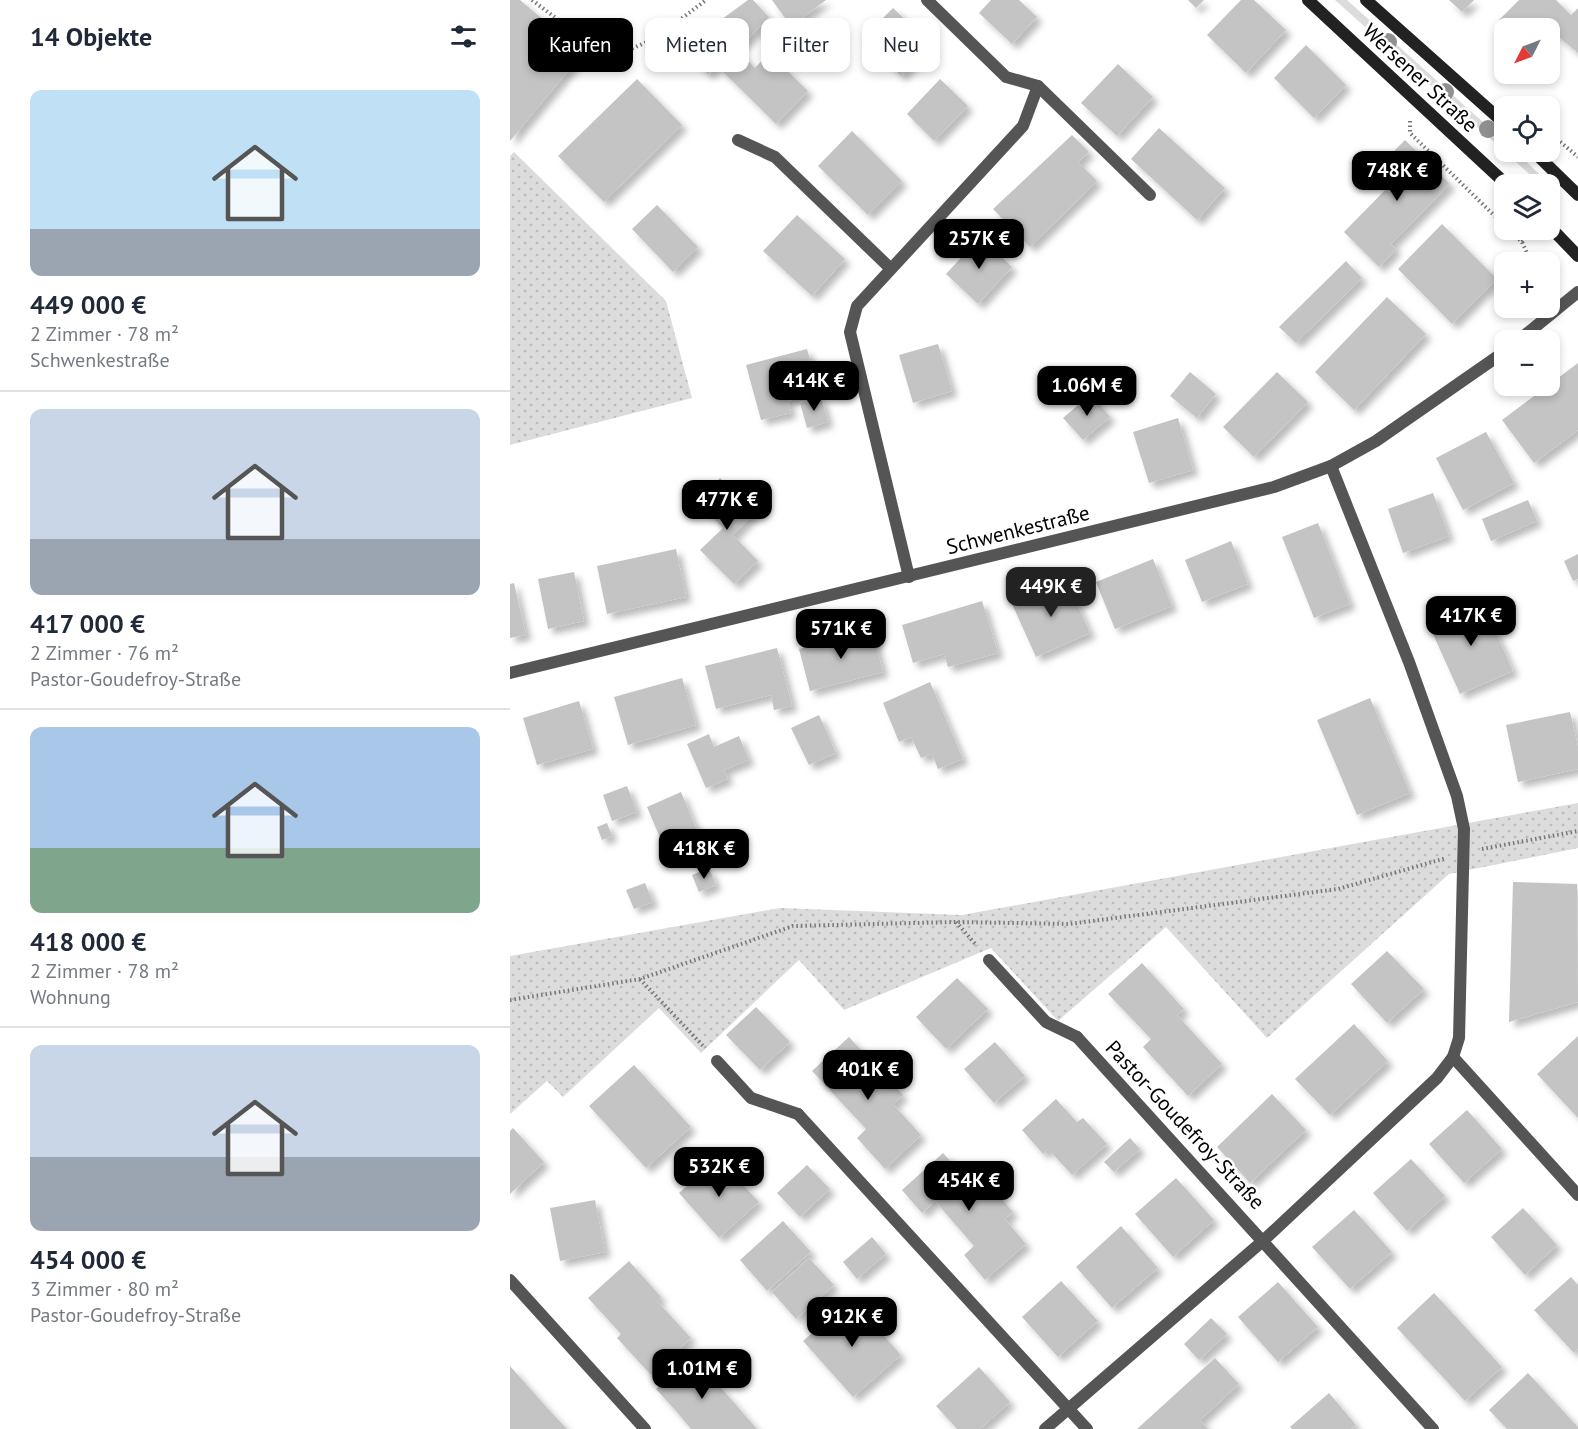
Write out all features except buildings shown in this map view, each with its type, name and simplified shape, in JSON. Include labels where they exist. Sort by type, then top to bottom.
[{"type":"main road","name":"Wersener Straße","points":[[1308,0],[1495,174]]},
{"type":"main road","name":"Wersener Straße","points":[[1366,0],[1494,114]]},
{"type":"main road","points":[[1544,162],[1578,195]]},
{"type":"main road","points":[[1560,237],[1578,256]]},
{"type":"street","points":[[927,0],[1006,77],[1038,86],[1150,195]]},
{"type":"street","points":[[909,577],[850,332],[857,306],[1023,126],[1038,86]]},
{"type":"street","points":[[738,140],[775,157],[890,268]]},
{"type":"street","points":[[1531,330],[1578,292]]},
{"type":"street","name":"Schwenkestraße","points":[[510,673],[1274,487],[1331,466],[1411,419],[1494,359]]},
{"type":"street","name":"Pastor-Goudefroy-Straße","points":[[1046,1429],[1264,1240],[1437,1078],[1453,1057],[1459,1038],[1464,829],[1457,796],[1409,662],[1331,466]]},
{"type":"street","name":"Pastor-Goudefroy-Straße","points":[[989,960],[1046,1022],[1077,1037],[1264,1240],[1433,1429]]},
{"type":"street","points":[[1453,1057],[1578,1195]]},
{"type":"street","points":[[717,1061],[751,1098],[798,1114],[1087,1429]]},
{"type":"street","points":[[510,1280],[645,1429]]},
{"type":"path","points":[[532,0],[598,50],[631,49],[656,38],[706,0]]},
{"type":"path","points":[[1410,132],[1494,215]]},
{"type":"path","points":[[1560,141],[1578,157]]},
{"type":"path","points":[[1522,242],[1526,252]]},
{"type":"path","points":[[510,1000],[640,979],[794,926],[955,922],[1069,924],[1326,891],[1464,852],[1578,831]]},
{"type":"path","points":[[955,922],[989,960]]},
{"type":"path","points":[[640,979],[717,1061]]},
{"type":"shaded area","points":[[1335,0],[1347,0],[1494,132],[1494,142]]},
{"type":"shaded area","points":[[514,152],[666,301],[692,398],[510,445],[510,156]]},
{"type":"shaded area","points":[[1516,162],[1527,162],[1539,174],[1529,174]]},
{"type":"shaded area","points":[[1578,803],[1578,848],[1449,874],[1267,1038],[1166,927],[1058,1021],[991,948],[844,1010],[799,960],[701,1053],[659,1008],[563,1097],[547,1081],[510,1114],[510,956],[780,908],[962,915]]}]
